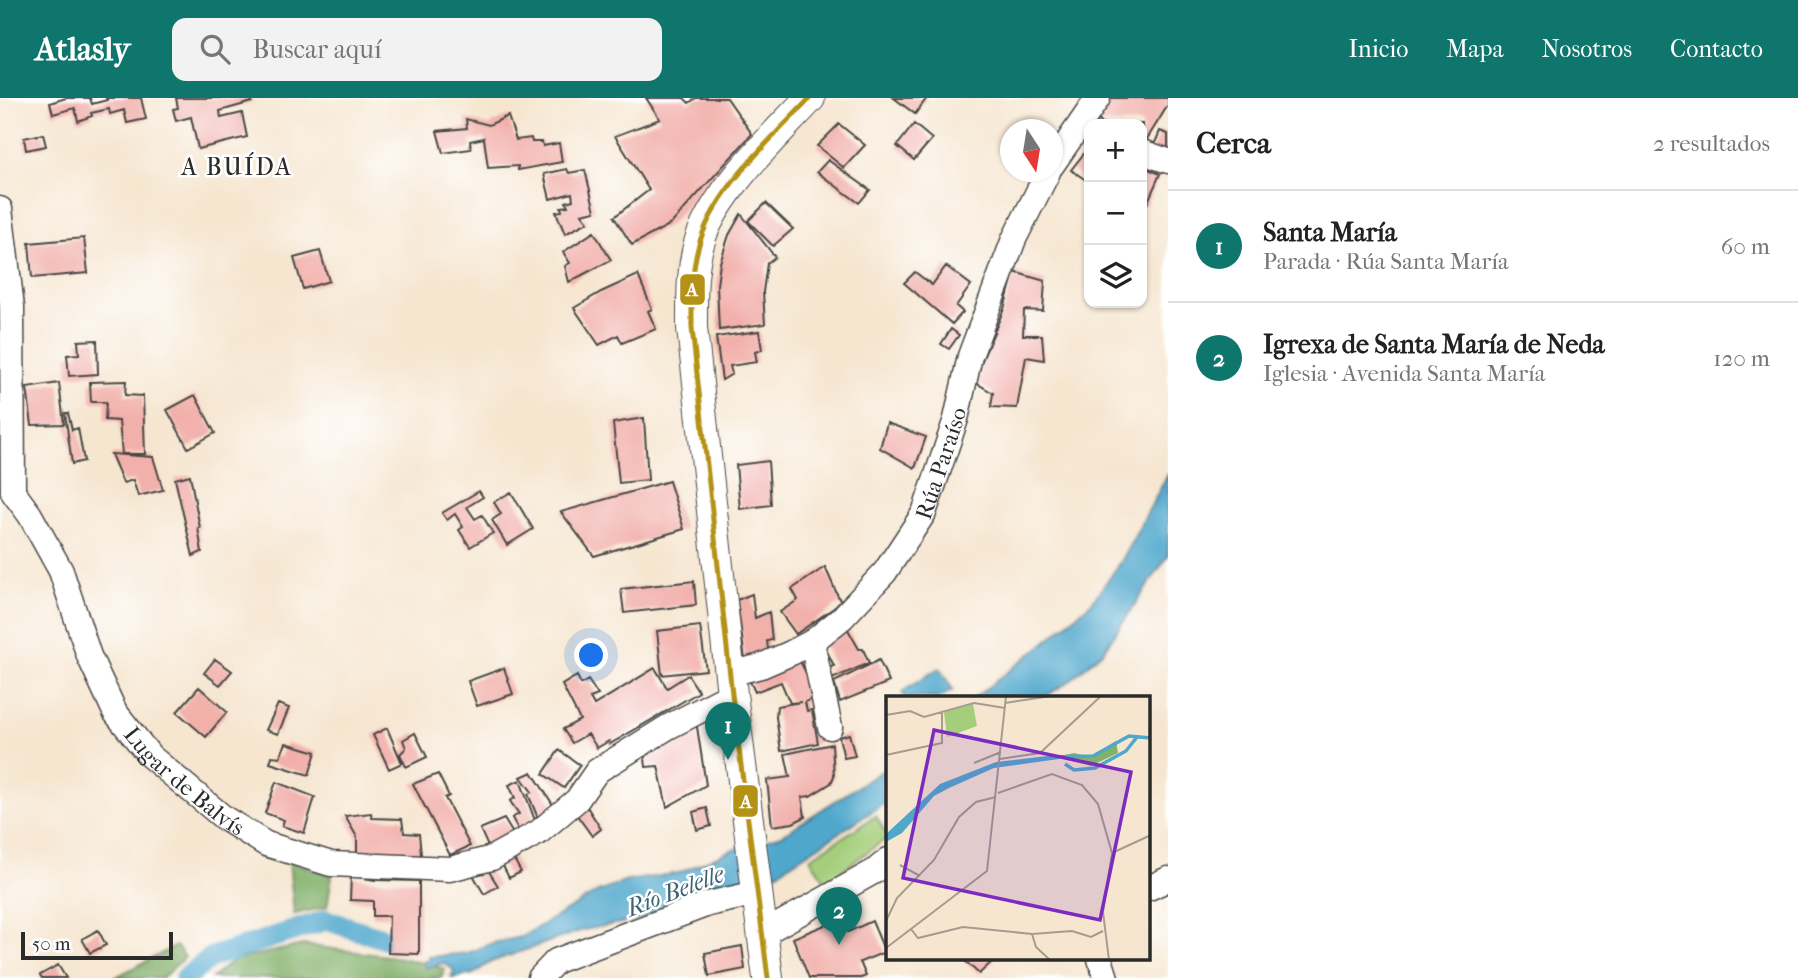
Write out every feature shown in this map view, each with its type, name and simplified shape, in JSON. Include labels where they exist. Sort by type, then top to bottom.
[{"type":"main road","points":[[768,978],[731,684],[692,328],[694,269],[710,215],[750,164],[810,98]]},
{"type":"street","points":[[1063,154],[1082,135],[1098,98]]},
{"type":"street","points":[[1147,154],[1168,161]]},
{"type":"street","name":"Rúa Paraíso","points":[[731,684],[761,666],[812,642],[842,618],[885,572],[924,513],[956,419],[970,356],[1014,239],[1043,182]]},
{"type":"street","name":"Lugar de Balvís","points":[[0,209],[12,307],[7,497],[30,515],[61,571],[89,656],[115,712],[150,755],[224,818],[266,844],[331,864],[450,869],[492,858],[538,832],[577,800],[597,771],[731,684]]},
{"type":"street","points":[[812,642],[830,727]]},
{"type":"street","points":[[762,934],[875,871],[886,862]]},
{"type":"street","points":[[1150,887],[1168,879]]},
{"type":"street","points":[[540,978],[556,961],[757,888]]},
{"type":"street","points":[[1100,960],[1106,978]]},
{"type":"green space","points":[[876,816],[886,834],[886,838],[826,882],[810,858]]},
{"type":"green space","points":[[289,861],[332,876],[327,907],[294,914]]},
{"type":"green space","points":[[303,945],[402,958],[445,969],[441,978],[212,978],[234,960]]},
{"type":"green space","points":[[176,946],[185,957],[162,978],[114,978]]},
{"type":"water","points":[[1168,474],[1168,556],[1103,651],[1071,680],[1046,696],[977,696],[1091,603],[1121,562]]},
{"type":"water","points":[[939,668],[953,690],[942,696],[904,696],[902,692]]},
{"type":"water","name":"Río Belelle","points":[[886,768],[886,802],[778,872],[632,921],[583,930],[491,962],[473,974],[451,978],[454,970],[444,963],[425,968],[424,961],[429,961],[429,957],[468,953],[493,943],[521,937],[598,892],[627,881],[679,873],[731,850],[782,835]]},
{"type":"building","points":[[66,98],[90,98],[92,104],[107,100],[106,98],[141,98],[146,119],[127,123],[124,110],[110,114],[109,109],[91,113],[92,116],[78,121],[75,108],[53,114],[50,103]]},
{"type":"building","points":[[176,98],[251,98],[252,102],[220,111],[221,118],[242,113],[247,137],[198,149],[191,117],[176,121],[173,109],[178,108]]},
{"type":"building","points":[[646,98],[684,98],[689,103],[696,98],[727,98],[752,134],[671,224],[632,245],[614,217],[649,190],[615,136],[660,119]]},
{"type":"building","points":[[894,98],[927,98],[915,114]]},
{"type":"building","points":[[1110,98],[1168,98],[1168,105],[1147,139],[1147,119],[1099,119],[1098,114]]},
{"type":"building","points":[[508,116],[516,140],[531,138],[532,142],[542,142],[543,146],[559,143],[562,162],[518,170],[518,166],[488,168],[484,138],[470,141],[471,149],[443,153],[437,131],[467,128],[466,119],[489,125]]},
{"type":"building","points":[[839,124],[865,145],[844,168],[817,146]]},
{"type":"building","points":[[914,124],[932,139],[914,160],[897,146]]},
{"type":"building","points":[[1160,131],[1168,134],[1168,153],[1152,150]]},
{"type":"building","points":[[43,134],[46,146],[26,150],[24,138]]},
{"type":"building","points":[[1084,153],[1084,179],[1071,170]]},
{"type":"building","points":[[828,160],[870,190],[859,203],[817,172]]},
{"type":"building","points":[[1147,168],[1160,174],[1147,204]]},
{"type":"building","points":[[567,169],[569,173],[585,170],[595,211],[582,214],[588,222],[565,234],[556,212],[562,211],[561,207],[568,206],[566,202],[573,200],[572,193],[550,199],[544,174]]},
{"type":"building","points":[[766,203],[793,229],[773,246],[748,221]]},
{"type":"building","points":[[741,214],[775,257],[767,263],[763,292],[765,324],[719,330],[717,285],[720,263],[729,235]]},
{"type":"building","points":[[594,232],[611,260],[569,282],[565,266],[570,263],[563,252]]},
{"type":"building","points":[[84,238],[88,273],[32,278],[29,243]]},
{"type":"building","points":[[320,251],[329,281],[303,289],[294,258]]},
{"type":"building","points":[[946,266],[971,285],[956,306],[963,312],[952,324],[904,283],[915,272],[932,285]]},
{"type":"building","points":[[1014,272],[1045,281],[1043,311],[1024,310],[1023,335],[1042,335],[1044,360],[1026,357],[1017,408],[991,407],[993,393],[973,381],[1004,309]]},
{"type":"building","points":[[638,275],[652,309],[648,311],[656,329],[622,343],[618,335],[599,345],[574,308]]},
{"type":"building","points":[[951,329],[959,335],[949,349],[941,344]]},
{"type":"building","points":[[759,331],[762,350],[755,352],[757,362],[730,366],[732,374],[722,380],[716,337]]},
{"type":"building","points":[[97,340],[98,374],[69,376],[67,355],[79,354],[78,341]]},
{"type":"building","points":[[126,381],[125,395],[143,396],[145,454],[122,454],[119,421],[105,420],[106,402],[91,402],[90,382]]},
{"type":"building","points":[[59,383],[64,424],[32,425],[27,388]]},
{"type":"building","points":[[195,395],[215,433],[188,448],[167,410]]},
{"type":"building","points":[[65,413],[68,413],[72,430],[78,428],[84,461],[72,464]]},
{"type":"building","points":[[644,418],[648,480],[619,483],[613,423]]},
{"type":"building","points":[[887,423],[926,437],[915,468],[880,448]]},
{"type":"building","points":[[111,454],[153,457],[163,490],[138,496],[133,480],[123,483]]},
{"type":"building","points":[[768,461],[771,505],[740,509],[736,465]]},
{"type":"building","points":[[190,475],[202,552],[193,556],[175,479]]},
{"type":"building","points":[[669,481],[684,529],[594,556],[561,512]]},
{"type":"building","points":[[479,491],[483,497],[467,507],[475,519],[482,515],[493,533],[470,547],[459,530],[463,527],[455,514],[447,520],[442,513]]},
{"type":"building","points":[[511,492],[533,529],[507,545],[492,520],[501,514],[494,502]]},
{"type":"building","points":[[825,567],[841,603],[796,634],[780,612],[798,600],[792,589]]},
{"type":"building","points":[[694,581],[696,605],[624,613],[621,589]]},
{"type":"building","points":[[752,594],[755,618],[769,612],[772,640],[767,641],[769,657],[745,660],[737,600]]},
{"type":"building","points":[[700,626],[706,670],[662,675],[657,631]]},
{"type":"building","points":[[846,626],[859,649],[863,649],[869,663],[832,679],[828,668],[834,666],[824,645]]},
{"type":"building","points":[[797,655],[818,697],[805,702],[807,711],[812,710],[818,743],[781,751],[777,706],[801,702],[790,703],[781,682],[755,692],[748,677]]},
{"type":"building","points":[[215,659],[232,671],[220,685],[204,673]]},
{"type":"building","points":[[879,660],[889,682],[840,702],[834,682]]},
{"type":"building","points":[[504,668],[513,694],[477,706],[468,681]]},
{"type":"building","points":[[655,668],[667,688],[688,675],[699,692],[610,744],[609,741],[597,748],[588,734],[572,743],[563,729],[580,720],[562,685],[577,676],[581,684],[588,680],[598,695],[590,698],[594,705]]},
{"type":"building","points":[[199,687],[227,712],[206,737],[177,712]]},
{"type":"building","points":[[278,704],[289,708],[278,734],[266,730]]},
{"type":"building","points":[[695,714],[706,785],[667,807],[658,766],[646,767],[644,750]]},
{"type":"building","points":[[387,728],[402,763],[389,769],[373,735]]},
{"type":"building","points":[[415,733],[427,757],[406,767],[400,754],[406,748],[403,740]]},
{"type":"building","points":[[849,734],[855,756],[844,758],[839,737]]},
{"type":"building","points":[[286,743],[316,752],[309,775],[270,763],[272,756],[280,757]]},
{"type":"building","points":[[832,744],[834,776],[831,783],[810,796],[802,797],[805,817],[793,823],[772,826],[767,780],[790,777],[785,754]]},
{"type":"building","points":[[559,750],[580,765],[564,788],[543,774]]},
{"type":"building","points":[[532,772],[557,811],[540,823],[528,794],[532,792],[521,777]]},
{"type":"building","points":[[438,774],[449,796],[445,798],[470,846],[450,855],[413,784]]},
{"type":"building","points":[[520,780],[537,826],[521,835],[512,818],[519,814],[510,801],[515,798],[509,785]]},
{"type":"building","points":[[276,782],[315,797],[304,833],[282,826],[284,820],[265,813]]},
{"type":"building","points":[[584,802],[601,829],[592,836],[574,811]]},
{"type":"building","points":[[707,808],[711,826],[697,830],[693,812]]},
{"type":"building","points":[[371,813],[372,818],[402,819],[404,833],[419,834],[421,855],[357,858],[357,837],[345,816]]},
{"type":"building","points":[[504,819],[515,837],[489,849],[480,829]]},
{"type":"building","points":[[511,854],[521,872],[509,878],[500,860]]},
{"type":"building","points":[[485,865],[498,886],[484,894],[472,873]]},
{"type":"building","points":[[351,876],[375,880],[419,881],[419,954],[388,953],[389,916],[373,916],[373,901],[350,900]]},
{"type":"building","points":[[842,918],[848,932],[872,921],[885,952],[860,962],[866,976],[861,978],[809,978],[793,938]]},
{"type":"building","points":[[98,930],[106,945],[90,953],[82,939]]},
{"type":"building","points":[[742,946],[745,969],[709,976],[705,953]]},
{"type":"building","points":[[964,960],[994,960],[979,974]]},
{"type":"building","points":[[58,965],[66,978],[42,978],[40,975]]},
{"type":"waterway","points":[[185,978],[212,957],[326,920],[388,940]]},
{"type":"transit line","name":"A","points":[[768,978],[732,694],[692,328],[692,288],[698,248],[716,206],[745,167],[810,98]]},
{"type":"place","name":"Santa María","points":[[728,760]]},
{"type":"place","name":"Igrexa de Santa María de Neda","points":[[839,945]]},
{"type":"district","name":"A BUÍDA","points":[[237,167]]}]
